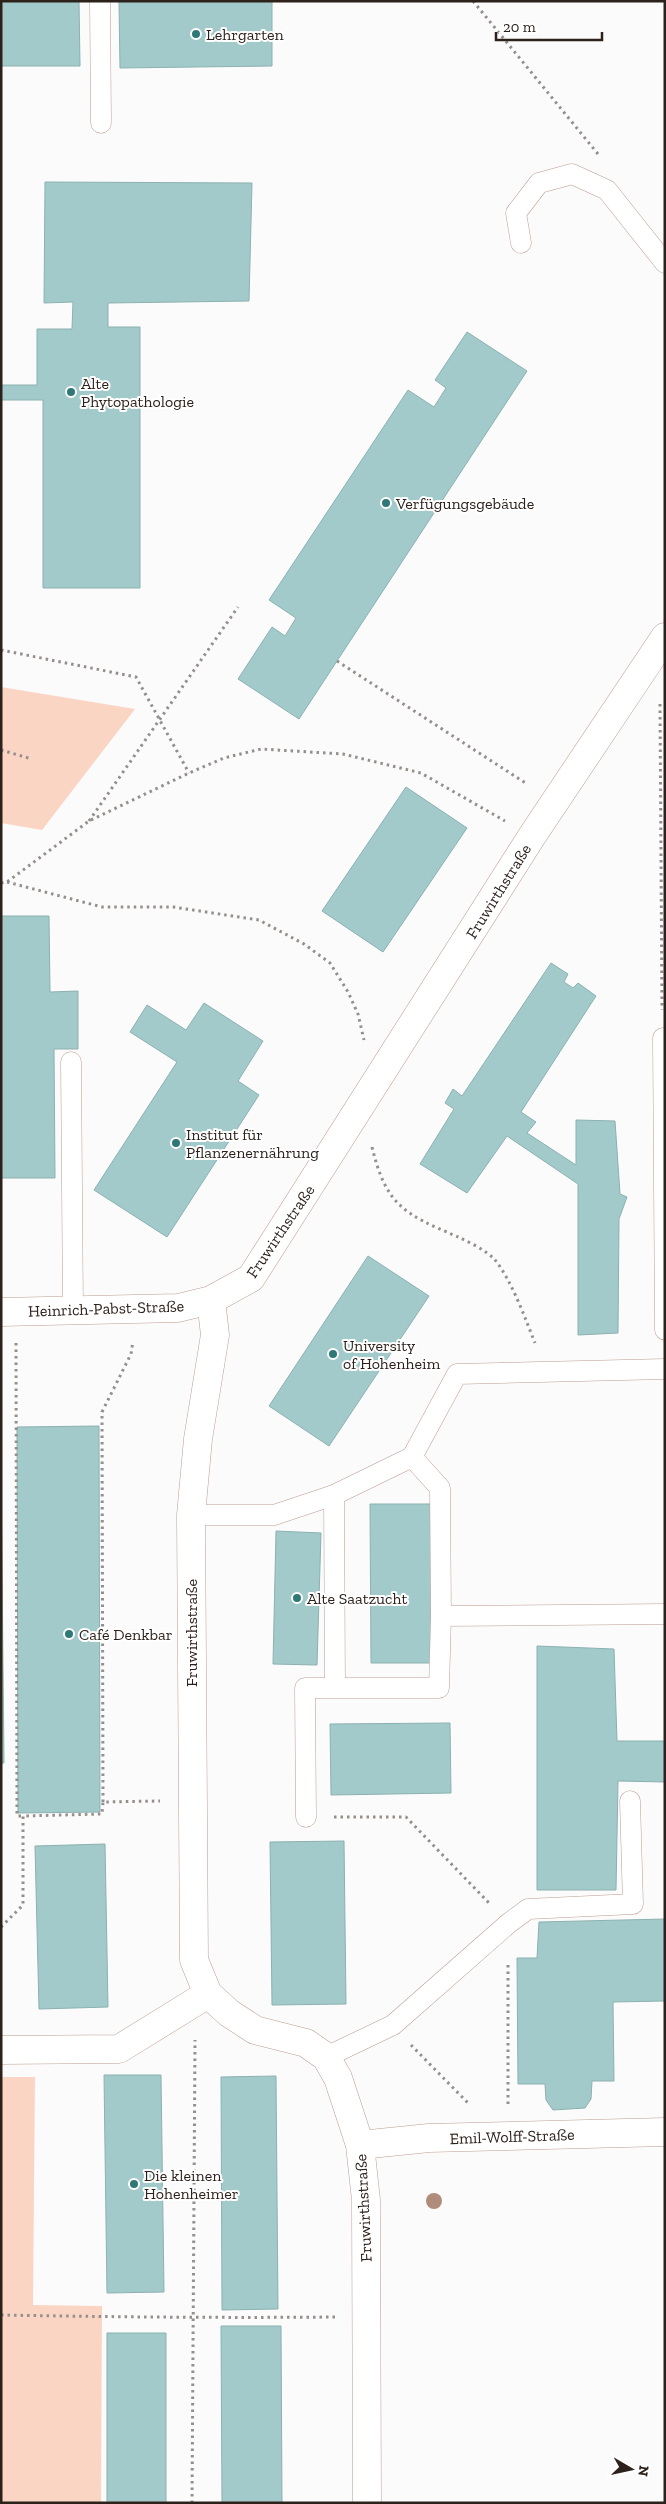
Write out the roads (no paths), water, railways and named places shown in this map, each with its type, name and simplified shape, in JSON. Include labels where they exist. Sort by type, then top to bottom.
[{"type":"street","name":"Fruwirthstraße","points":[[367,2503],[366,2200],[360,2145],[338,2078],[326,2058],[306,2043],[256,2030],[229,2013],[208,1994],[194,1960],[191,1515],[198,1439],[216,1336],[211,1300],[251,1278],[532,836],[657,648]]},
{"type":"street","name":"Heinrich-Pabst-Straße","points":[[8,1312],[178,1308],[211,1300]]},
{"type":"street","points":[[1,2050],[119,2049],[208,1994]]},
{"type":"street","name":"Emil-Wolff-Straße","points":[[360,2145],[429,2138],[665,2132]]},
{"type":"lane","points":[[100,1],[101,123]]},
{"type":"lane","points":[[521,243],[516,213],[538,183],[572,174],[607,190],[665,263]]},
{"type":"lane","points":[[664,1038],[665,1330]]},
{"type":"lane","points":[[71,1062],[74,1311]]},
{"type":"lane","points":[[191,1515],[274,1515],[334,1495],[412,1457],[457,1374],[546,1370],[665,1369]]},
{"type":"lane","points":[[306,1817],[305,1688],[439,1688],[441,1616],[440,1488],[412,1457]]},
{"type":"lane","points":[[334,1495],[335,1688]]},
{"type":"lane","points":[[441,1616],[665,1614]]},
{"type":"lane","points":[[326,2058],[393,2025],[509,1923],[528,1909],[633,1904],[630,1802]]},
{"type":"place","name":"Lehrgarten","points":[[196,34]]},
{"type":"place","name":"Alte Phytopathologie","points":[[71,392]]},
{"type":"place","name":"Verfügungsgebäude","points":[[386,503]]},
{"type":"place","name":"Institut für Pflanzenernährung","points":[[176,1143]]},
{"type":"place","name":"University of Hohenheim","points":[[333,1354]]},
{"type":"place","name":"Alte Saatzucht","points":[[297,1598]]},
{"type":"place","name":"Café Denkbar","points":[[69,1634]]},
{"type":"place","name":"Die kleinen Hohenheimer","points":[[134,2184]]}]
